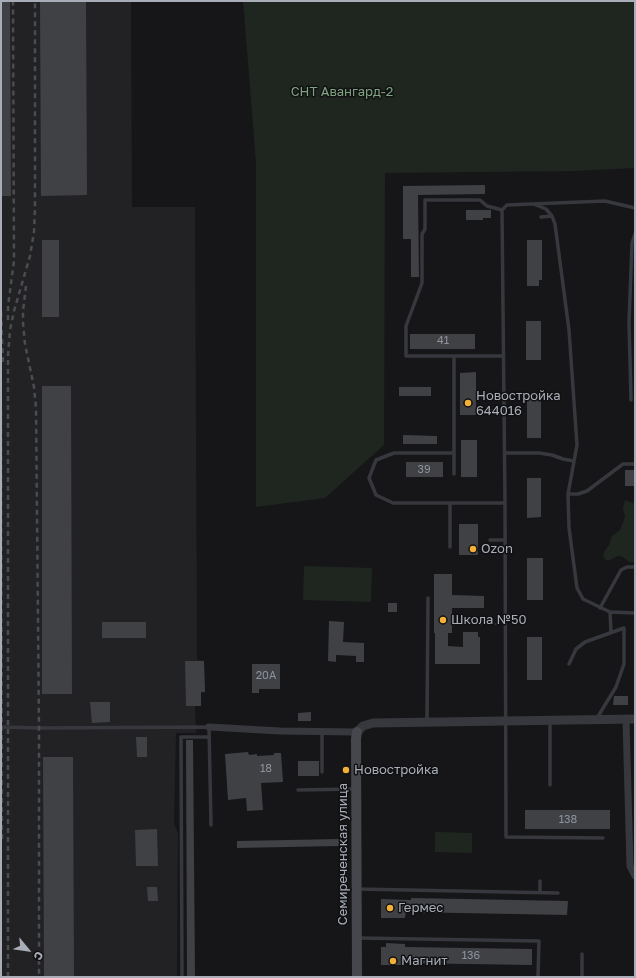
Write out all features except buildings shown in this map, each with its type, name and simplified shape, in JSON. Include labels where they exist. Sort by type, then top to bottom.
[{"type":"main road","name":"Семиреченская улица","points":[[356,977],[357,732]]},
{"type":"street","points":[[209,727],[357,732],[363,726],[373,723],[506,720],[630,720],[632,792],[630,866],[635,876]]},
{"type":"lane","points":[[502,210],[487,206],[480,200],[424,200],[425,229],[422,234],[422,283],[406,326],[406,356],[503,356]]},
{"type":"lane","points":[[603,838],[506,837],[505,453],[502,210],[507,205],[605,201],[635,208]]},
{"type":"lane","points":[[535,205],[546,209],[552,216],[555,224],[569,330],[577,445],[568,494],[569,528],[577,588],[583,599],[600,608],[610,612],[635,613]]},
{"type":"lane","points":[[541,217],[552,216]]},
{"type":"lane","points":[[631,400],[629,322],[632,243],[635,234]]},
{"type":"lane","points":[[454,356],[454,474]]},
{"type":"lane","points":[[481,411],[504,410]]},
{"type":"lane","points":[[505,453],[539,452],[574,461]]},
{"type":"lane","points":[[454,453],[394,453],[376,460],[369,478],[376,496],[393,503],[505,503]]},
{"type":"lane","points":[[568,494],[578,494],[587,491],[623,464],[635,464]]},
{"type":"lane","points":[[450,503],[450,546]]},
{"type":"lane","points":[[490,540],[505,540]]},
{"type":"lane","points":[[600,608],[621,570],[627,567],[635,567]]},
{"type":"lane","points":[[427,722],[428,598]]},
{"type":"lane","points":[[610,612],[611,632]]},
{"type":"lane","points":[[568,664],[576,649],[585,642],[624,628],[624,664],[616,687],[596,720]]},
{"type":"lane","points":[[550,720],[550,785]]},
{"type":"lane","points":[[1,727],[209,727],[210,825]]},
{"type":"lane","points":[[322,731],[322,772]]},
{"type":"lane","points":[[182,977],[181,737],[208,737]]},
{"type":"lane","points":[[298,790],[356,788]]},
{"type":"lane","points":[[540,881],[540,892]]},
{"type":"lane","points":[[356,889],[558,893]]},
{"type":"lane","points":[[356,938],[539,941],[538,977]]},
{"type":"lane","points":[[582,954],[582,977]]},
{"type":"path","points":[[465,624],[506,624]]},
{"type":"shaded area","points":[[1,1],[131,1],[132,207],[195,207],[197,660],[204,661],[205,692],[201,693],[201,706],[195,706],[196,733],[176,733],[174,824],[178,833],[177,977],[1,977]]},
{"type":"green space","name":"СНТ Авангард-2","points":[[243,1],[635,1],[635,168],[574,171],[385,173],[384,445],[325,498],[256,507],[256,162]]},
{"type":"green space","points":[[625,500],[635,504],[635,562],[629,562],[623,557],[618,556],[610,560],[606,560],[603,557],[604,552],[609,545],[612,536],[620,530],[625,517],[623,509]]},
{"type":"green space","points":[[304,566],[372,568],[371,602],[303,600]]},
{"type":"green space","points":[[435,832],[472,833],[472,853],[435,852]]},
{"type":"railway","points":[[8,320],[8,306],[14,261],[13,1]]},
{"type":"railway","points":[[8,977],[8,356],[10,330],[30,256],[34,232],[35,1]]},
{"type":"railway","points":[[26,286],[23,323],[36,408],[39,728],[39,977]]},
{"type":"railway","points":[[1,312],[3,362]]},
{"type":"railway","points":[[1,411],[2,839]]},
{"type":"place","name":"Новостройка 644016","points":[[468,403]]},
{"type":"place","name":"Ozon","points":[[473,549]]},
{"type":"place","name":"Школа №50","points":[[443,620]]},
{"type":"place","name":"Новостройка","points":[[346,770]]},
{"type":"place","name":"Гермес","points":[[390,908]]},
{"type":"place","name":"Магнит","points":[[393,961]]}]
